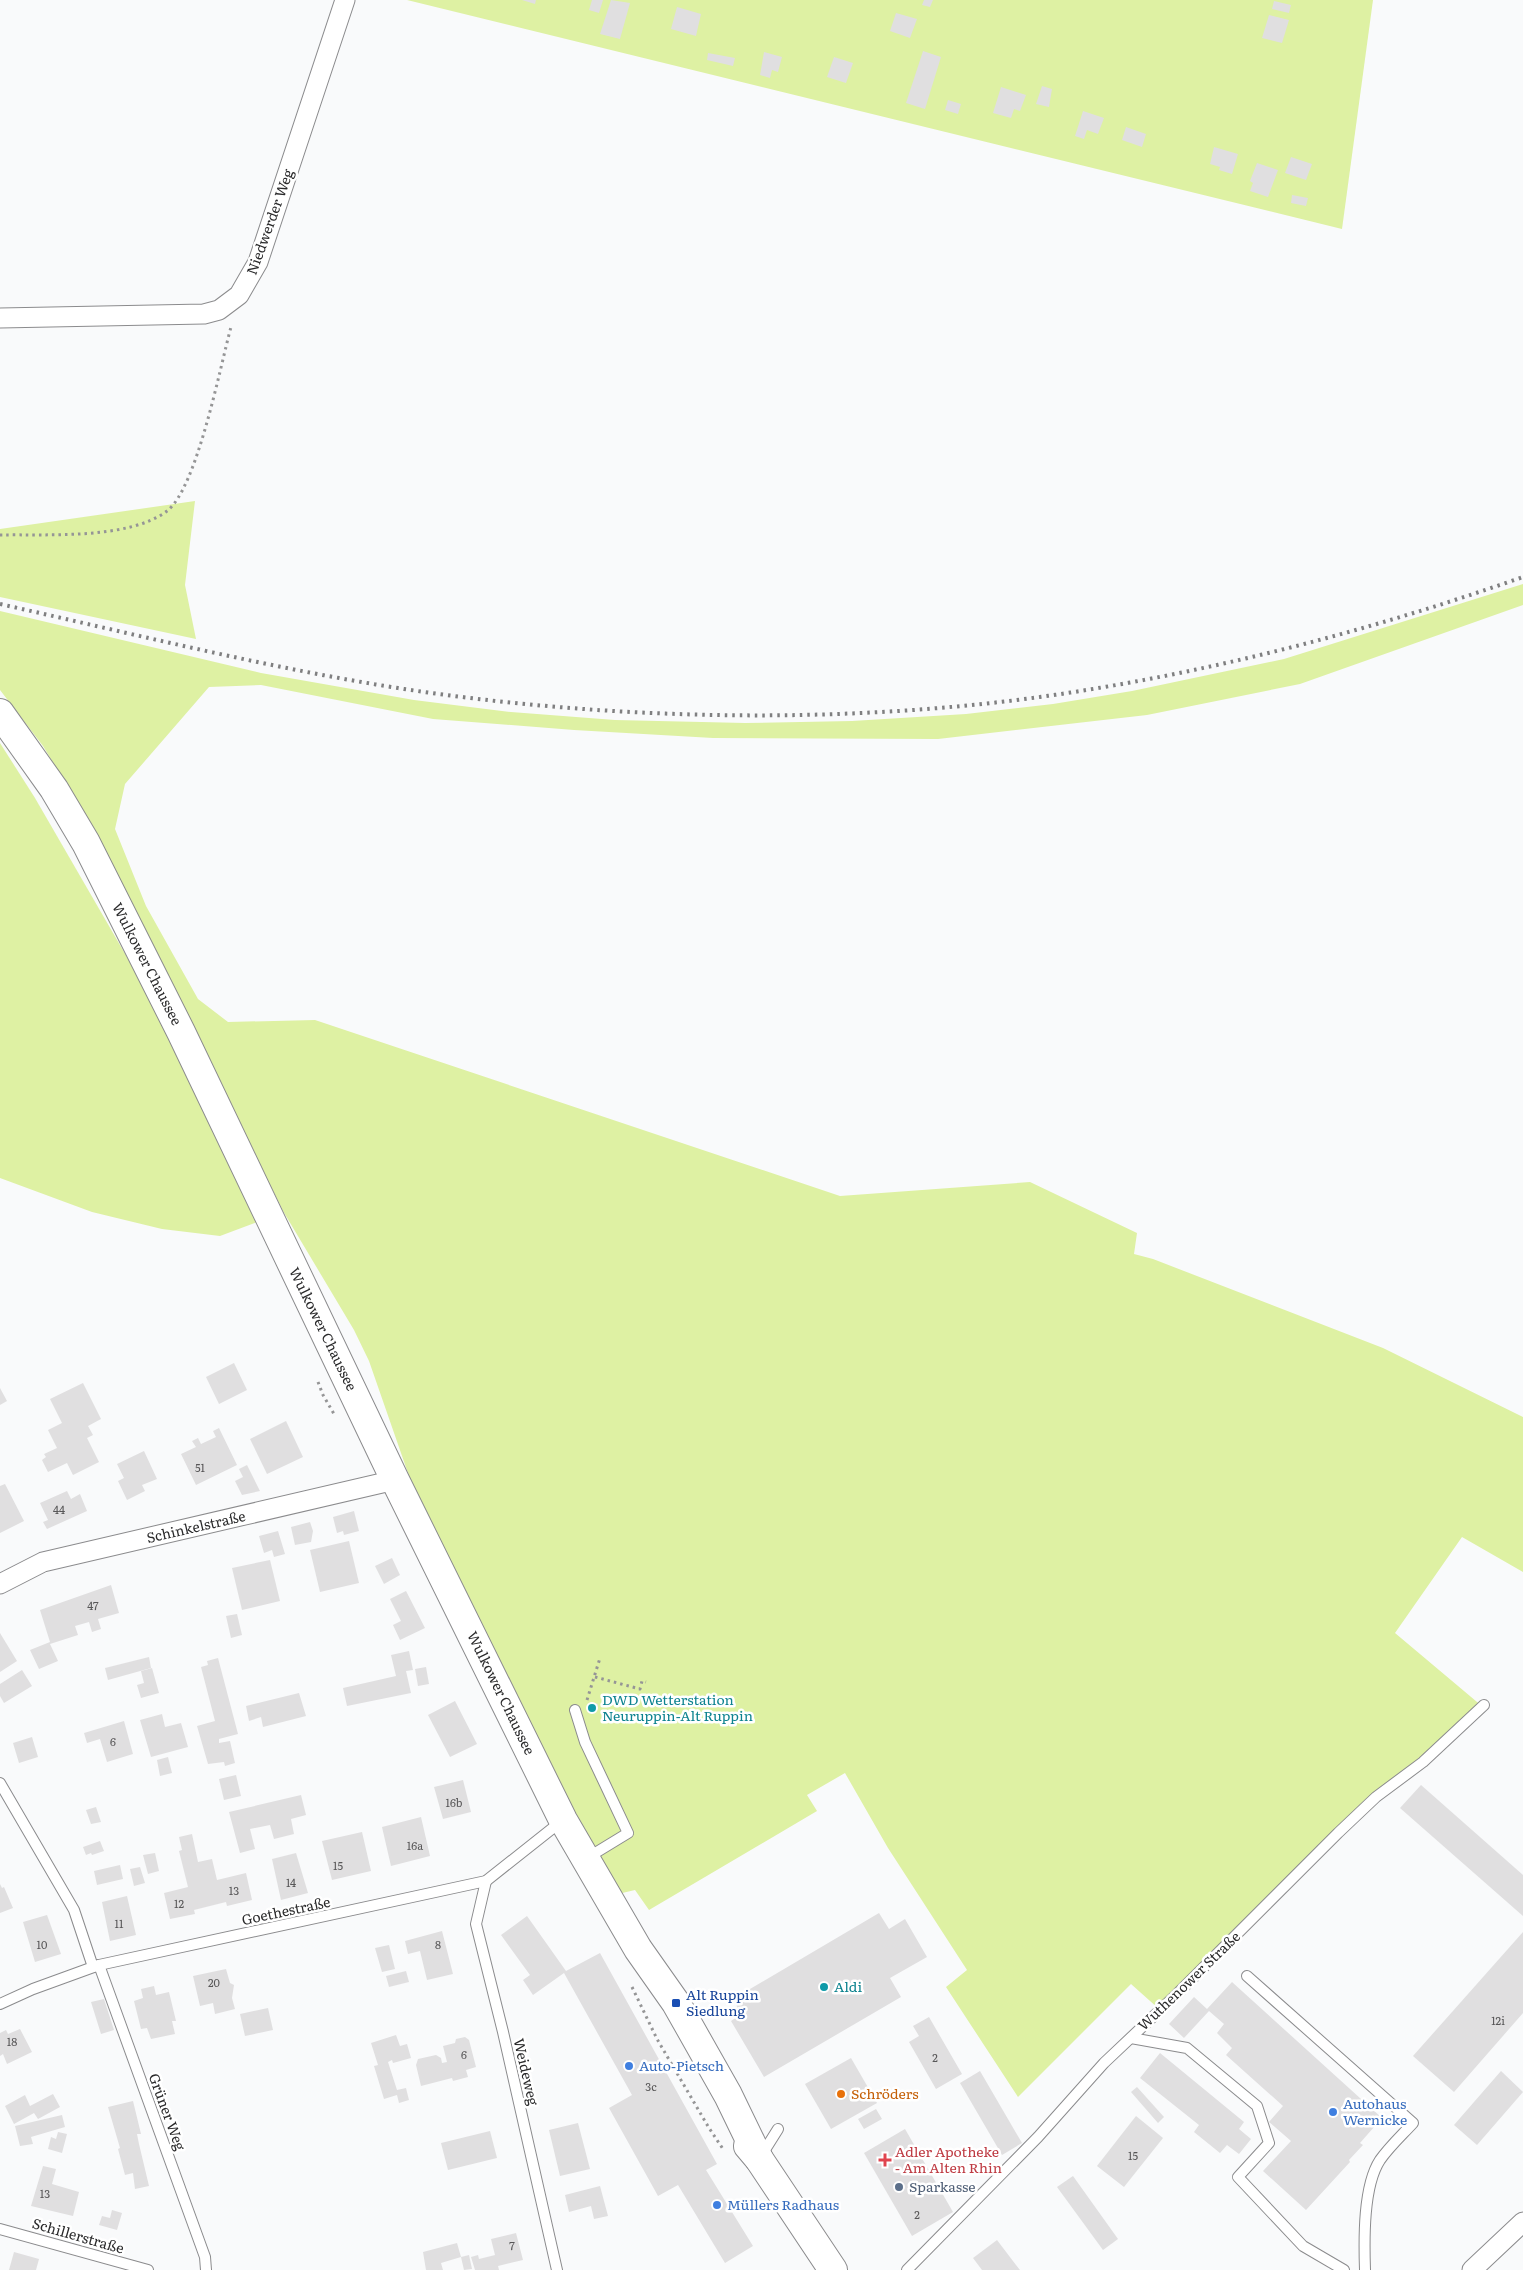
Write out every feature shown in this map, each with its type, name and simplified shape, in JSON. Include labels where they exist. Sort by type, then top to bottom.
[{"type":"main road","name":"Wulkower Chaussee","points":[[0,713],[54,789],[86,843],[185,1041],[395,1480],[564,1820],[638,1949],[676,2003],[728,2095],[759,2159],[833,2270]]},
{"type":"street","name":"Niedwerder Weg","points":[[0,318],[187,316],[219,310],[239,295],[251,278],[258,262],[345,0]]},
{"type":"street","name":"Schinkelstraße","points":[[0,1584],[44,1562],[395,1480]]},
{"type":"street","points":[[1472,2270],[1523,2222]]},
{"type":"lane","name":"Wuthenower Straße","points":[[907,2270],[1038,2137],[1104,2063],[1338,1833],[1376,1798],[1423,1762],[1484,1705]]},
{"type":"lane","points":[[575,1710],[585,1742],[628,1833],[586,1859]]},
{"type":"lane","name":"Grüner Weg","points":[[0,1783],[74,1910],[204,2257],[206,2270]]},
{"type":"lane","name":"Goethestraße","points":[[0,2004],[33,1988],[96,1966],[486,1881],[564,1820]]},
{"type":"lane","name":"Weideweg","points":[[486,1881],[476,1924],[503,2032],[556,2270]]},
{"type":"lane","points":[[1248,1976],[1413,2123],[1379,2161],[1369,2191],[1364,2235],[1365,2270]]},
{"type":"lane","points":[[1131,2038],[1187,2048],[1257,2106],[1269,2143],[1238,2177],[1303,2246],[1344,2270]]},
{"type":"lane","points":[[759,2159],[778,2129]]},
{"type":"lane","name":"Schillerstraße","points":[[0,2228],[148,2270]]},
{"type":"path","points":[[0,534],[94,532],[128,527],[154,518],[168,510],[183,490],[195,465],[239,295]]},
{"type":"path","points":[[585,1708],[600,1658]]},
{"type":"path","points":[[595,1678],[640,1689],[642,1681],[646,1682]]},
{"type":"path","points":[[681,2080],[686,2078]]},
{"type":"green space","points":[[407,0],[1373,0],[1342,229]]},
{"type":"green space","points":[[195,501],[185,585],[196,639],[0,597],[0,529]]},
{"type":"green space","points":[[1523,584],[1523,605],[1300,684],[1147,715],[938,739],[713,738],[574,730],[433,719],[261,685],[209,687],[125,784],[115,829],[146,906],[198,999],[228,1022],[315,1020],[840,1196],[1030,1182],[1137,1233],[1134,1254],[1153,1259],[1383,1348],[1523,1417],[1523,1572],[1462,1537],[1395,1633],[1483,1707],[1376,1797],[1159,2009],[1131,1984],[1018,2097],[946,1987],[967,1970],[888,1848],[845,1773],[807,1795],[817,1811],[649,1910],[635,1890],[618,1894],[512,1698],[409,1476],[369,1361],[354,1330],[283,1211],[98,837],[43,746],[0,690],[0,611],[261,673],[414,700],[511,712],[615,720],[745,723],[852,721],[966,714],[1053,704],[1132,691],[1284,659]]},
{"type":"green space","points":[[0,743],[35,798],[172,1035],[257,1222],[220,1236],[162,1229],[92,1212],[0,1178]]},
{"type":"building","points":[[522,0],[536,0],[535,4]]},
{"type":"building","points":[[592,0],[603,0],[599,13],[589,10]]},
{"type":"building","points":[[611,0],[630,3],[620,39],[600,34]]},
{"type":"building","points":[[924,0],[933,0],[930,7],[922,5]]},
{"type":"building","points":[[1274,1],[1291,5],[1289,13],[1272,9]]},
{"type":"building","points":[[677,7],[701,14],[696,36],[671,29]]},
{"type":"building","points":[[896,13],[917,19],[910,38],[890,31]]},
{"type":"building","points":[[1269,15],[1289,20],[1282,43],[1262,38]]},
{"type":"building","points":[[923,51],[941,57],[925,109],[906,103]]},
{"type":"building","points":[[764,52],[782,57],[778,72],[772,70],[770,78],[760,75]]},
{"type":"building","points":[[708,53],[735,58],[733,66],[707,60]]},
{"type":"building","points":[[834,57],[853,63],[846,83],[827,77]]},
{"type":"building","points":[[1042,86],[1052,89],[1049,107],[1036,104]]},
{"type":"building","points":[[1001,87],[1026,95],[1020,111],[1014,109],[1011,118],[993,113]]},
{"type":"building","points":[[948,100],[961,104],[958,114],[945,110]]},
{"type":"building","points":[[1083,111],[1104,118],[1098,134],[1087,130],[1084,139],[1075,136]]},
{"type":"building","points":[[1126,127],[1146,134],[1142,147],[1122,140]]},
{"type":"building","points":[[1214,147],[1238,154],[1232,174],[1219,170],[1220,167],[1210,164]]},
{"type":"building","points":[[1291,157],[1312,164],[1306,180],[1285,173]]},
{"type":"building","points":[[1257,163],[1278,170],[1268,197],[1250,191],[1253,183],[1250,181]]},
{"type":"building","points":[[1292,195],[1308,198],[1306,206],[1291,203]]},
{"type":"building","points":[[234,1363],[247,1390],[219,1404],[206,1377]]},
{"type":"building","points":[[83,1383],[101,1419],[88,1426],[93,1435],[87,1438],[99,1462],[73,1475],[67,1463],[48,1472],[42,1460],[46,1457],[44,1454],[57,1448],[48,1430],[62,1423],[50,1399]]},
{"type":"building","points":[[0,1388],[7,1401],[0,1405]]},
{"type":"building","points":[[286,1421],[303,1457],[267,1474],[250,1439]]},
{"type":"building","points":[[219,1428],[237,1465],[196,1485],[181,1454],[196,1447],[192,1441],[198,1438],[201,1444],[216,1437],[213,1431]]},
{"type":"building","points":[[144,1451],[157,1479],[142,1485],[145,1491],[127,1500],[118,1481],[124,1478],[117,1464]]},
{"type":"building","points":[[247,1465],[260,1491],[242,1495],[235,1481],[243,1477],[239,1469]]},
{"type":"building","points":[[5,1484],[24,1521],[0,1533],[0,1486]]},
{"type":"building","points":[[67,1491],[71,1499],[80,1494],[87,1511],[47,1529],[43,1522],[48,1520],[40,1503]]},
{"type":"building","points":[[354,1511],[359,1531],[344,1535],[343,1531],[337,1533],[333,1517]]},
{"type":"building","points":[[310,1522],[313,1531],[311,1542],[295,1545],[291,1527]]},
{"type":"building","points":[[278,1531],[285,1554],[274,1557],[272,1550],[264,1553],[259,1536]]},
{"type":"building","points":[[349,1541],[359,1583],[320,1592],[310,1550]]},
{"type":"building","points":[[392,1558],[400,1575],[384,1584],[375,1566]]},
{"type":"building","points":[[270,1560],[280,1601],[242,1610],[232,1568]]},
{"type":"building","points":[[111,1585],[119,1613],[98,1619],[101,1629],[92,1632],[89,1622],[75,1626],[78,1635],[50,1644],[58,1661],[39,1669],[30,1650],[50,1642],[40,1610]]},
{"type":"building","points":[[406,1591],[425,1628],[400,1640],[393,1625],[401,1621],[390,1599]]},
{"type":"building","points":[[237,1614],[242,1635],[231,1638],[226,1616]]},
{"type":"building","points":[[0,1633],[17,1661],[0,1672]]},
{"type":"building","points":[[409,1651],[413,1670],[406,1671],[411,1693],[347,1706],[343,1688],[396,1676],[391,1655]]},
{"type":"building","points":[[149,1657],[151,1668],[108,1680],[105,1668]]},
{"type":"building","points":[[218,1658],[238,1734],[219,1739],[219,1743],[230,1741],[235,1763],[225,1766],[224,1762],[208,1764],[197,1726],[215,1721],[201,1667],[208,1665],[207,1661]]},
{"type":"building","points":[[426,1667],[429,1684],[418,1686],[415,1669]]},
{"type":"building","points":[[152,1668],[159,1693],[141,1698],[137,1685],[144,1683],[141,1671]]},
{"type":"building","points":[[22,1670],[32,1686],[4,1703],[0,1696],[0,1684]]},
{"type":"building","points":[[299,1693],[306,1716],[263,1727],[261,1717],[249,1721],[246,1706]]},
{"type":"building","points":[[455,1701],[477,1744],[450,1757],[428,1715]]},
{"type":"building","name":"DWD Wetterstation Neuruppin-Alt Ruppin","points":[[590,1702],[598,1704],[595,1713],[587,1711]]},
{"type":"building","points":[[162,1714],[165,1727],[181,1723],[188,1747],[151,1757],[140,1720]]},
{"type":"building","points":[[124,1721],[133,1754],[107,1762],[100,1739],[87,1743],[84,1733]]},
{"type":"building","points":[[32,1737],[38,1757],[19,1763],[13,1743]]},
{"type":"building","points":[[168,1757],[172,1773],[160,1776],[157,1760]]},
{"type":"building","points":[[236,1775],[241,1796],[224,1800],[219,1779]]},
{"type":"building","points":[[463,1780],[471,1812],[443,1819],[434,1787]]},
{"type":"building","points":[[1421,1785],[1523,1875],[1523,1916],[1400,1808]]},
{"type":"building","points":[[301,1795],[306,1815],[291,1819],[294,1834],[274,1839],[270,1825],[250,1829],[255,1849],[240,1853],[229,1812]]},
{"type":"building","points":[[96,1807],[101,1822],[91,1824],[86,1810]]},
{"type":"building","points":[[421,1817],[430,1856],[391,1866],[382,1827]]},
{"type":"building","points":[[362,1832],[371,1871],[332,1880],[322,1841]]},
{"type":"building","points":[[192,1834],[198,1862],[212,1859],[217,1880],[246,1873],[252,1900],[227,1906],[226,1902],[194,1910],[195,1914],[170,1919],[164,1893],[188,1887],[179,1851],[182,1850],[179,1837]]},
{"type":"building","points":[[100,1841],[104,1851],[86,1855],[83,1847]]},
{"type":"building","points":[[155,1853],[159,1871],[148,1874],[143,1855]]},
{"type":"building","points":[[296,1853],[308,1893],[281,1900],[272,1859]]},
{"type":"building","points":[[120,1865],[123,1879],[97,1885],[94,1871]]},
{"type":"building","points":[[140,1867],[145,1883],[134,1886],[130,1869]]},
{"type":"building","points":[[0,1884],[2,1888],[4,1887],[13,1908],[0,1913]]},
{"type":"building","points":[[127,1896],[136,1935],[110,1941],[102,1902]]},
{"type":"building","name":"Aldi","points":[[879,1913],[889,1929],[905,1919],[927,1957],[890,1978],[901,1997],[764,2077],[731,2021],[741,2014],[733,1999]]},
{"type":"building","points":[[47,1915],[61,1954],[35,1962],[23,1922]]},
{"type":"building","points":[[527,1916],[566,1971],[600,1953],[717,2164],[706,2170],[753,2246],[725,2263],[678,2185],[658,2196],[609,2108],[632,2095],[564,1973],[533,1995],[523,1980],[530,1975],[501,1935]]},
{"type":"building","points":[[442,1931],[453,1974],[427,1980],[420,1951],[408,1954],[405,1941]]},
{"type":"building","points":[[1523,1932],[1523,2013],[1454,2092],[1413,2056]]},
{"type":"building","points":[[389,1945],[395,1969],[382,1972],[375,1948]]},
{"type":"building","points":[[226,1969],[230,1983],[234,1985],[232,1998],[235,2009],[215,2014],[213,2003],[200,2006],[193,1976]]},
{"type":"building","points":[[406,1971],[409,1982],[389,1987],[386,1976]]},
{"type":"building","name":"Autohaus Wernicke","points":[[1232,1982],[1382,2118],[1360,2143],[1363,2145],[1349,2160],[1350,2162],[1306,2210],[1263,2171],[1291,2141],[1269,2122],[1283,2106],[1226,2055],[1232,2048],[1217,2033],[1224,2024],[1209,2011],[1184,2038],[1169,2024],[1194,1997],[1207,2009]]},
{"type":"building","points":[[154,1986],[156,1995],[169,1992],[176,2021],[172,2021],[175,2034],[151,2039],[147,2028],[141,2029],[134,2001],[143,1998],[141,1989]]},
{"type":"building","points":[[104,1999],[114,2030],[101,2034],[91,2002]]},
{"type":"building","points":[[268,2008],[273,2030],[245,2036],[240,2014]]},
{"type":"building","points":[[929,2017],[962,2074],[936,2089],[909,2042],[919,2036],[913,2026]]},
{"type":"building","points":[[20,2029],[32,2052],[7,2064],[3,2054],[0,2056],[0,2033],[6,2030],[8,2034]]},
{"type":"building","points":[[396,2035],[400,2046],[407,2044],[411,2058],[393,2063],[392,2060],[388,2062],[397,2090],[406,2088],[409,2100],[399,2103],[397,2095],[384,2099],[374,2066],[378,2065],[371,2043]]},
{"type":"building","points":[[465,2037],[469,2040],[476,2067],[466,2070],[468,2077],[453,2081],[452,2078],[421,2086],[416,2065],[418,2059],[436,2055],[441,2058],[442,2063],[447,2062],[443,2046],[455,2043],[456,2039]]},
{"type":"building","points":[[1160,2053],[1244,2122],[1239,2129],[1251,2139],[1239,2154],[1227,2145],[1220,2153],[1194,2132],[1199,2125],[1140,2078]]},
{"type":"building","name":"Schröders","points":[[851,2058],[877,2103],[831,2129],[805,2084]]},
{"type":"building","points":[[980,2071],[1022,2143],[1002,2155],[960,2083]]},
{"type":"building","points":[[1501,2071],[1523,2092],[1477,2145],[1454,2125]]},
{"type":"building","points":[[1137,2087],[1164,2117],[1158,2123],[1131,2092]]},
{"type":"building","points":[[53,2094],[60,2107],[38,2119],[34,2113],[14,2124],[5,2106],[25,2095],[30,2106]]},
{"type":"building","points":[[133,2101],[141,2134],[137,2134],[149,2186],[135,2189],[133,2173],[125,2175],[118,2149],[120,2148],[108,2107]]},
{"type":"building","points":[[876,2109],[882,2119],[864,2129],[858,2119]]},
{"type":"building","points":[[62,2115],[65,2127],[31,2137],[33,2144],[20,2146],[15,2126]]},
{"type":"building","points":[[1136,2116],[1163,2138],[1124,2187],[1097,2166]]},
{"type":"building","points":[[578,2123],[590,2169],[560,2176],[549,2130]]},
{"type":"building","points":[[905,2129],[953,2212],[912,2236],[864,2153]]},
{"type":"building","points":[[490,2131],[497,2158],[448,2170],[441,2143]]},
{"type":"building","points":[[58,2132],[67,2134],[62,2153],[48,2149],[51,2137],[56,2139]]},
{"type":"building","points":[[43,2166],[56,2169],[52,2184],[79,2192],[73,2216],[31,2206]]},
{"type":"building","points":[[1073,2176],[1118,2239],[1103,2250],[1057,2187]]},
{"type":"building","points":[[600,2186],[608,2216],[594,2219],[591,2206],[569,2212],[565,2195]]},
{"type":"building","points":[[112,2210],[122,2213],[117,2230],[99,2225],[102,2216],[110,2218]]},
{"type":"building","points":[[516,2233],[523,2260],[498,2266],[499,2270],[475,2270],[471,2257],[478,2255],[479,2259],[495,2255],[491,2239]]},
{"type":"building","points":[[997,2240],[1020,2270],[982,2270],[973,2258]]},
{"type":"building","points":[[457,2243],[461,2257],[441,2263],[443,2270],[426,2270],[423,2252]]},
{"type":"building","points":[[14,2252],[39,2259],[36,2270],[9,2270]]},
{"type":"building","points":[[469,2255],[472,2269],[464,2270],[461,2257]]},
{"type":"railway","points":[[0,604],[252,661],[404,689],[482,699],[641,713],[803,715],[883,712],[962,706],[1040,697],[1163,676],[1284,649],[1345,633],[1523,577]]},
{"type":"place","name":"DWD Wetterstation Neuruppin-Alt Ruppin","points":[[592,1708]]},
{"type":"place","name":"Aldi","points":[[824,1987]]},
{"type":"place","name":"Alt Ruppin Siedlung","points":[[676,2003]]},
{"type":"place","name":"Auto-Pietsch","points":[[629,2066]]},
{"type":"place","name":"Schröders","points":[[841,2094]]},
{"type":"place","name":"Autohaus Wernicke","points":[[1333,2112]]},
{"type":"place","name":"Adler Apotheke - Am Alten Rhin","points":[[885,2160]]},
{"type":"place","name":"Sparkasse","points":[[899,2187]]},
{"type":"place","name":"Müllers Radhaus","points":[[717,2205]]}]
